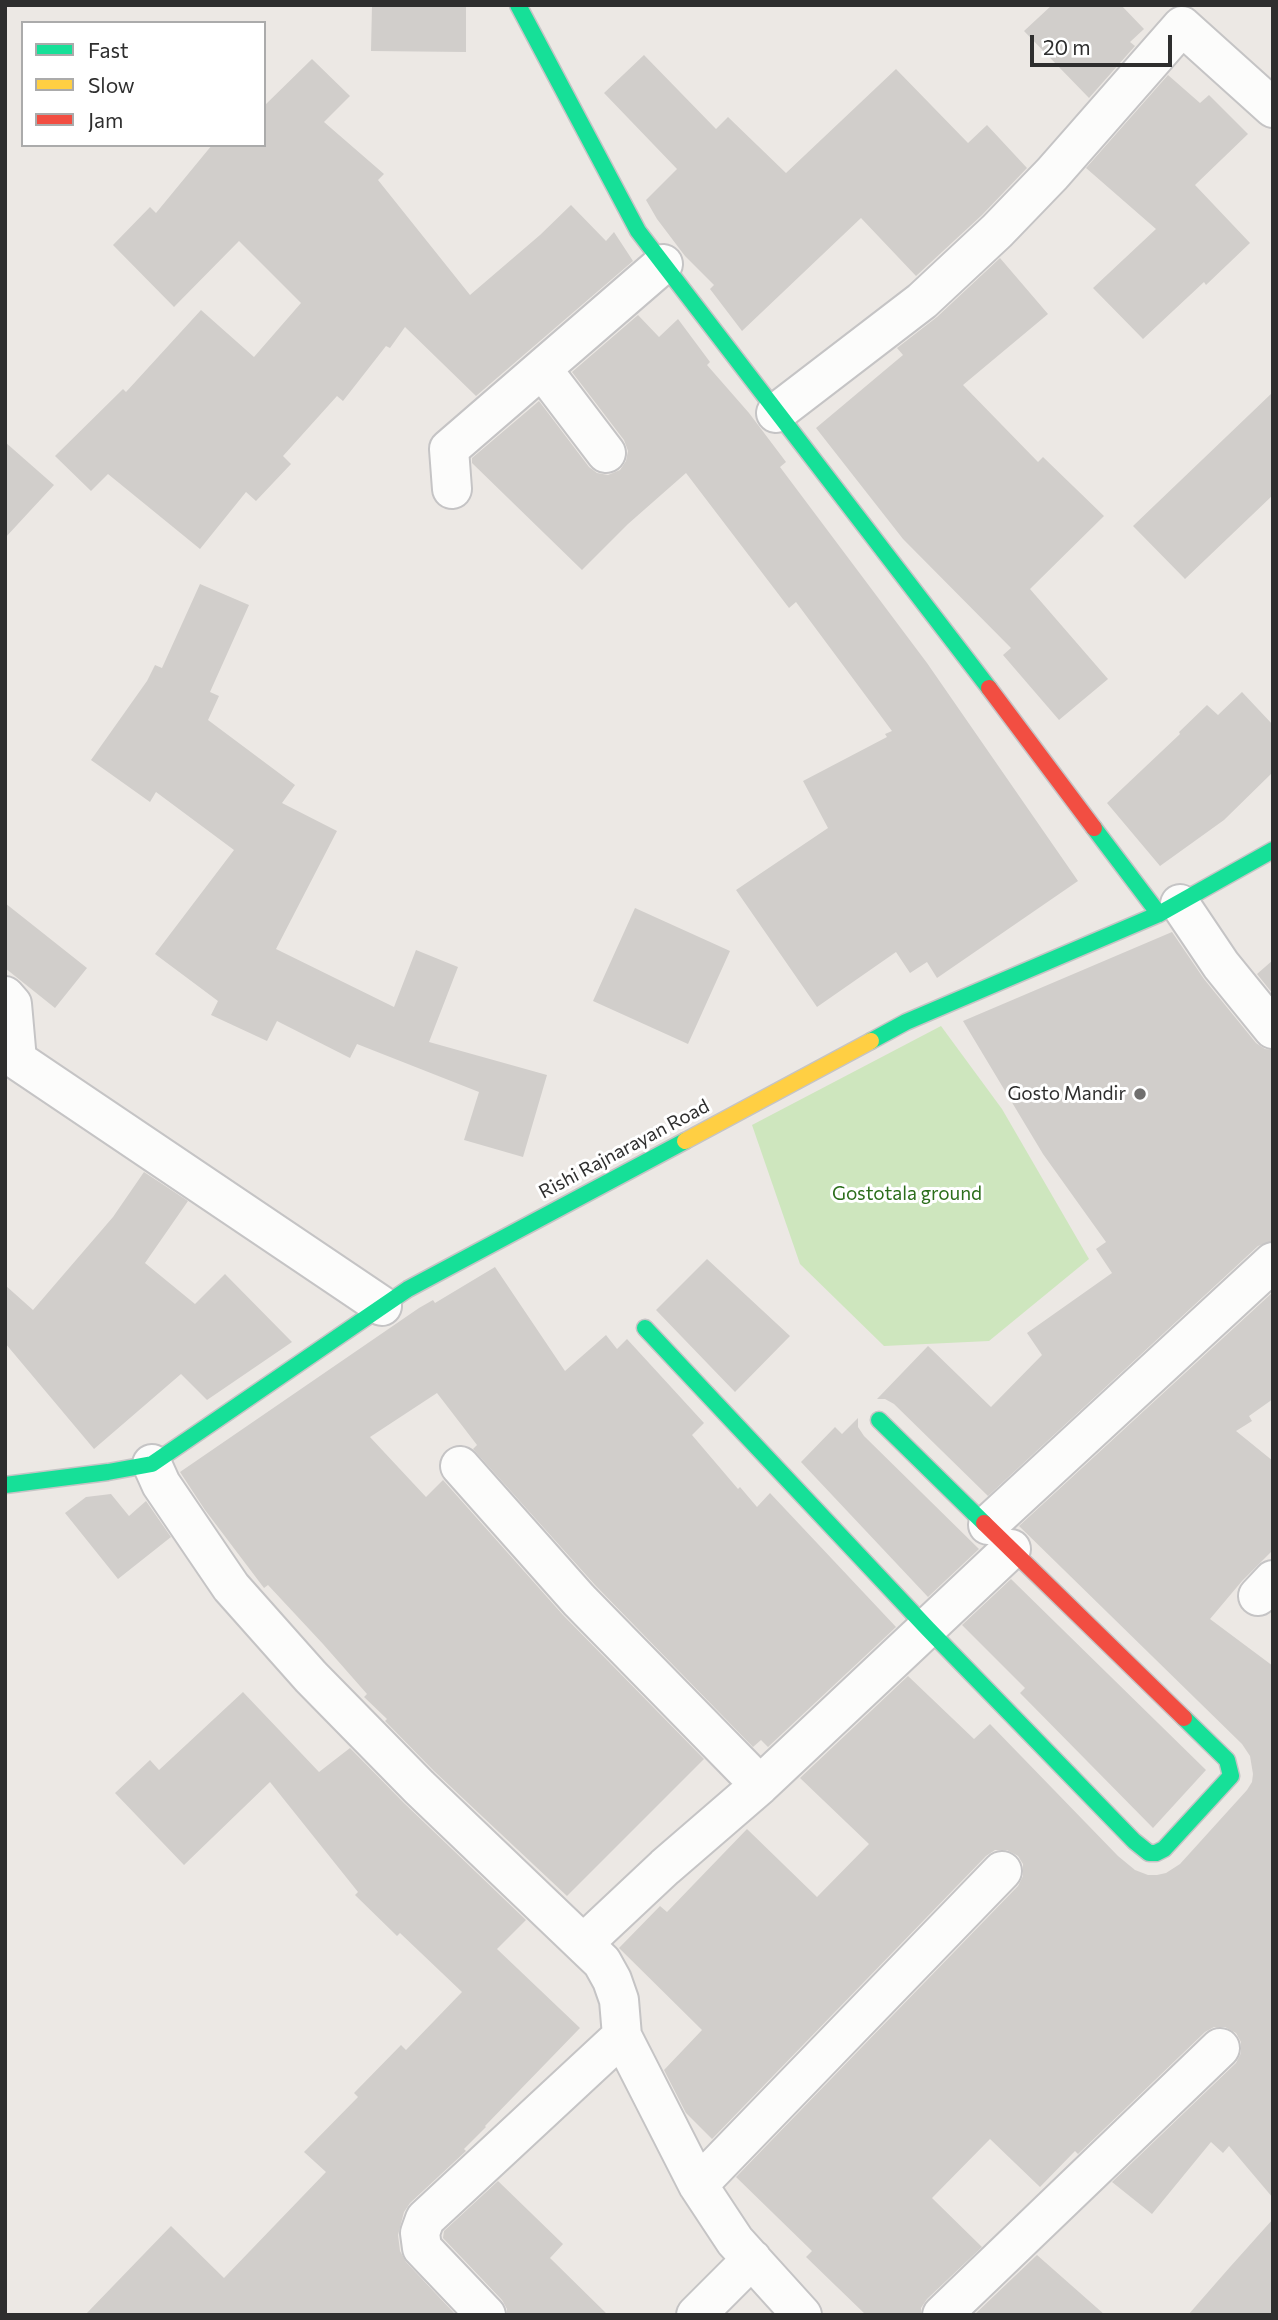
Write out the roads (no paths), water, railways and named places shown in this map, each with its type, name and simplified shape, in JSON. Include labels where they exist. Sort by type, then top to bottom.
[{"type":"street","points":[[518,5],[638,232],[984,681],[1169,909],[1221,965],[1273,1029]]},
{"type":"street","points":[[776,413],[922,301],[997,232],[1052,174],[1176,16],[1273,108]]},
{"type":"street","points":[[452,489],[449,449],[663,264]]},
{"type":"street","points":[[541,369],[606,453]]},
{"type":"street","name":"Rishi Rajnarayan Road","points":[[5,1485],[152,1464],[408,1289],[906,1022],[1169,909],[1273,850]]},
{"type":"street","points":[[5,996],[12,1004],[16,1060],[382,1306]]},
{"type":"street","points":[[584,1943],[928,1629],[1000,1537],[1273,1262]]},
{"type":"street","points":[[645,1328],[928,1629],[1134,1841],[1149,1853],[1164,1849],[1231,1776],[1230,1766],[879,1420]]},
{"type":"street","points":[[152,1464],[161,1484],[231,1587],[311,1677],[419,1787],[602,1962],[619,2000],[622,2036],[698,2185],[735,2241],[802,2315]]},
{"type":"street","points":[[460,1466],[579,1600],[760,1785]]},
{"type":"street","points":[[698,2185],[1002,1871]]},
{"type":"street","points":[[486,2315],[422,2248],[420,2233],[425,2219],[622,2036]]},
{"type":"street","points":[[942,2315],[1220,2048]]},
{"type":"street","points":[[696,2315],[752,2259]]},
{"type":"place","name":"Gosto Mandir","points":[[1140,1094]]},
{"type":"park label","name":"Gostotala ground","points":[[907,1194]]}]
